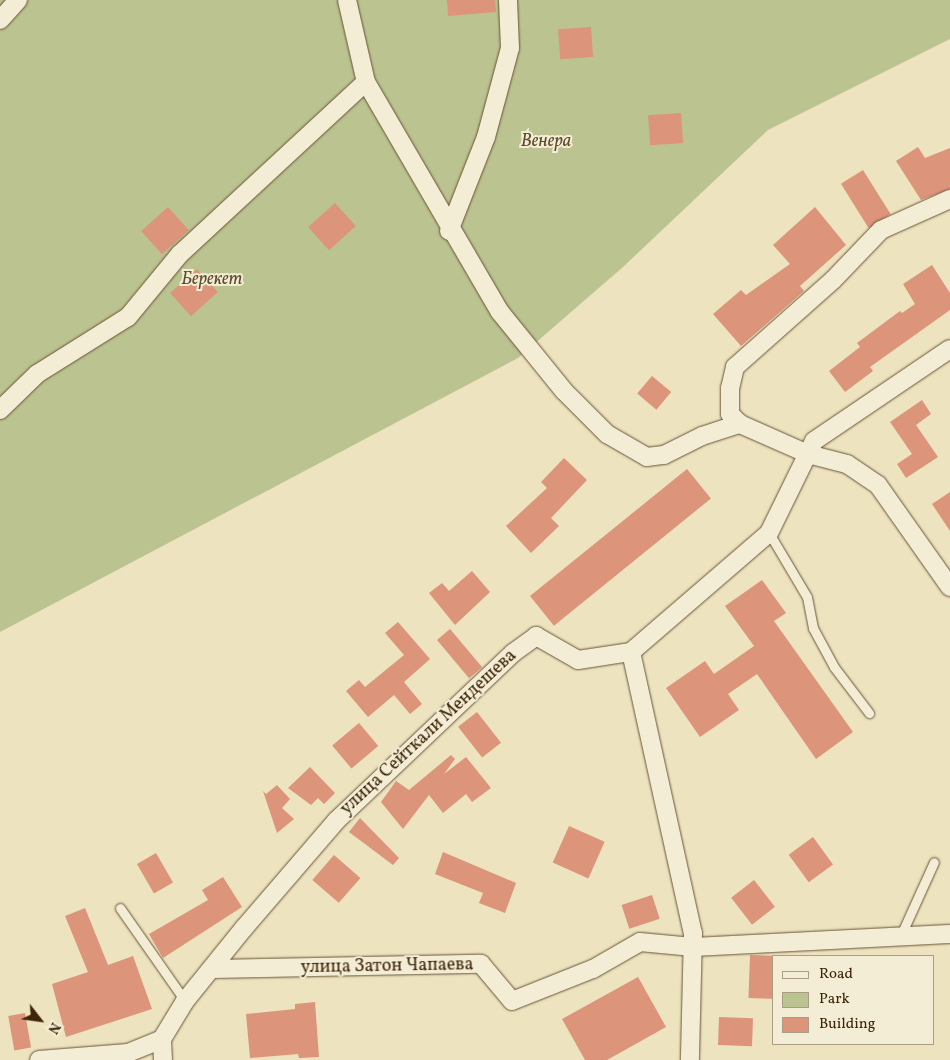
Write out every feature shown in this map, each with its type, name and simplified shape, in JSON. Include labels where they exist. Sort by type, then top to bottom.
[{"type":"street","points":[[0,20],[18,0]]},
{"type":"street","points":[[346,0],[366,82],[449,231],[500,312],[564,391],[607,434],[632,451],[647,458],[664,455],[702,436],[740,424]]},
{"type":"street","points":[[449,231],[486,137],[510,48],[508,0]]},
{"type":"street","points":[[0,410],[37,374],[128,317],[180,254],[366,82]]},
{"type":"street","points":[[950,199],[881,230],[833,280],[735,367],[730,414],[740,424],[808,454],[847,464],[878,485],[950,587]]},
{"type":"street","points":[[690,1060],[693,933],[631,652],[769,533],[814,442],[950,348]]},
{"type":"street","name":"улица Сейткали Мендешева","points":[[162,1039],[185,1001],[336,821],[513,653],[536,636],[578,660],[631,652]]},
{"type":"street","name":"улица Затон Чапаева","points":[[213,969],[481,964],[512,1002],[593,969],[640,942],[693,947],[950,934]]},
{"type":"street","points":[[39,1060],[128,1053],[162,1039],[163,1060]]},
{"type":"lane","points":[[769,533],[807,597],[813,628],[834,667],[869,713]]},
{"type":"lane","points":[[900,937],[934,862]]},
{"type":"lane","points":[[120,908],[185,1001]]},
{"type":"green space","name":"Берекет","points":[[0,0],[950,0],[950,39],[768,130],[623,267],[518,358],[0,632]]},
{"type":"building","points":[[447,0],[495,0],[496,12],[448,16]]},
{"type":"building","points":[[591,27],[593,57],[560,59],[558,29]]},
{"type":"building","points":[[681,113],[683,143],[650,145],[648,115]]},
{"type":"building","points":[[918,147],[925,158],[950,148],[950,189],[921,200],[896,161]]},
{"type":"building","points":[[863,170],[891,214],[869,228],[841,184]]},
{"type":"building","points":[[335,203],[356,226],[329,250],[308,227]]},
{"type":"building","points":[[168,207],[189,230],[162,254],[141,231]]},
{"type":"building","points":[[815,207],[846,245],[800,286],[804,291],[741,346],[713,314],[741,290],[746,295],[790,264],[773,245]]},
{"type":"building","points":[[932,265],[950,293],[950,310],[870,367],[873,371],[845,392],[829,371],[860,347],[857,343],[900,311],[902,313],[915,304],[903,284]]},
{"type":"building","points":[[197,269],[218,292],[191,316],[170,293]]},
{"type":"building","points":[[652,376],[671,392],[656,410],[637,394]]},
{"type":"building","points":[[922,400],[931,414],[916,425],[938,457],[906,478],[897,464],[912,454],[890,422]]},
{"type":"building","points":[[564,458],[587,480],[551,518],[559,526],[531,553],[506,526],[547,488],[541,482]]},
{"type":"building","points":[[687,469],[711,499],[554,626],[530,596]]},
{"type":"building","points":[[950,492],[950,531],[932,504]]},
{"type":"building","points":[[472,571],[490,592],[455,625],[429,593],[442,583],[449,591]]},
{"type":"building","points":[[762,580],[786,613],[774,621],[853,732],[816,759],[757,674],[728,694],[739,710],[700,737],[666,688],[705,661],[714,674],[754,646],[725,606]]},
{"type":"building","points":[[398,622],[430,659],[404,682],[422,704],[410,714],[394,695],[368,717],[346,691],[359,680],[365,687],[404,655],[385,633]]},
{"type":"building","points":[[450,629],[482,667],[469,678],[437,640]]},
{"type":"building","points":[[477,712],[501,743],[482,758],[458,727]]},
{"type":"building","points":[[359,723],[378,746],[351,768],[332,745]]},
{"type":"building","points":[[451,755],[455,759],[444,774],[466,757],[491,788],[472,802],[466,794],[443,813],[429,795],[403,829],[381,802],[396,781],[409,790]]},
{"type":"building","points":[[310,767],[335,793],[324,804],[318,798],[311,805],[288,788]]},
{"type":"building","points":[[277,785],[290,799],[282,808],[294,819],[277,833],[263,791],[266,794]]},
{"type":"building","points":[[360,818],[399,858],[393,865],[349,832]]},
{"type":"building","points":[[569,826],[605,842],[588,878],[553,863]]},
{"type":"building","points":[[813,837],[833,865],[809,882],[789,855]]},
{"type":"building","points":[[443,852],[516,883],[505,913],[479,903],[483,893],[435,874]]},
{"type":"building","points":[[156,853],[173,882],[154,893],[137,864]]},
{"type":"building","points":[[334,855],[360,878],[339,903],[312,880]]},
{"type":"building","points":[[223,877],[242,907],[163,958],[149,934],[208,900],[202,890]]},
{"type":"building","points":[[754,880],[775,907],[752,925],[731,898]]},
{"type":"building","points":[[652,895],[660,919],[629,929],[622,905]]},
{"type":"building","points":[[85,908],[108,965],[133,956],[152,1009],[66,1037],[52,984],[88,972],[65,916]]},
{"type":"building","points":[[750,955],[772,956],[772,999],[748,998]]},
{"type":"building","points":[[638,977],[666,1027],[607,1060],[585,1060],[562,1019]]},
{"type":"building","points":[[315,1002],[319,1057],[299,1058],[298,1054],[250,1058],[246,1014],[295,1009],[295,1004]]},
{"type":"building","points":[[25,1013],[31,1047],[14,1050],[8,1016]]},
{"type":"building","points":[[719,1017],[753,1018],[752,1046],[718,1045]]},
{"type":"park label","name":"Венера","points":[[546,142]]}]
